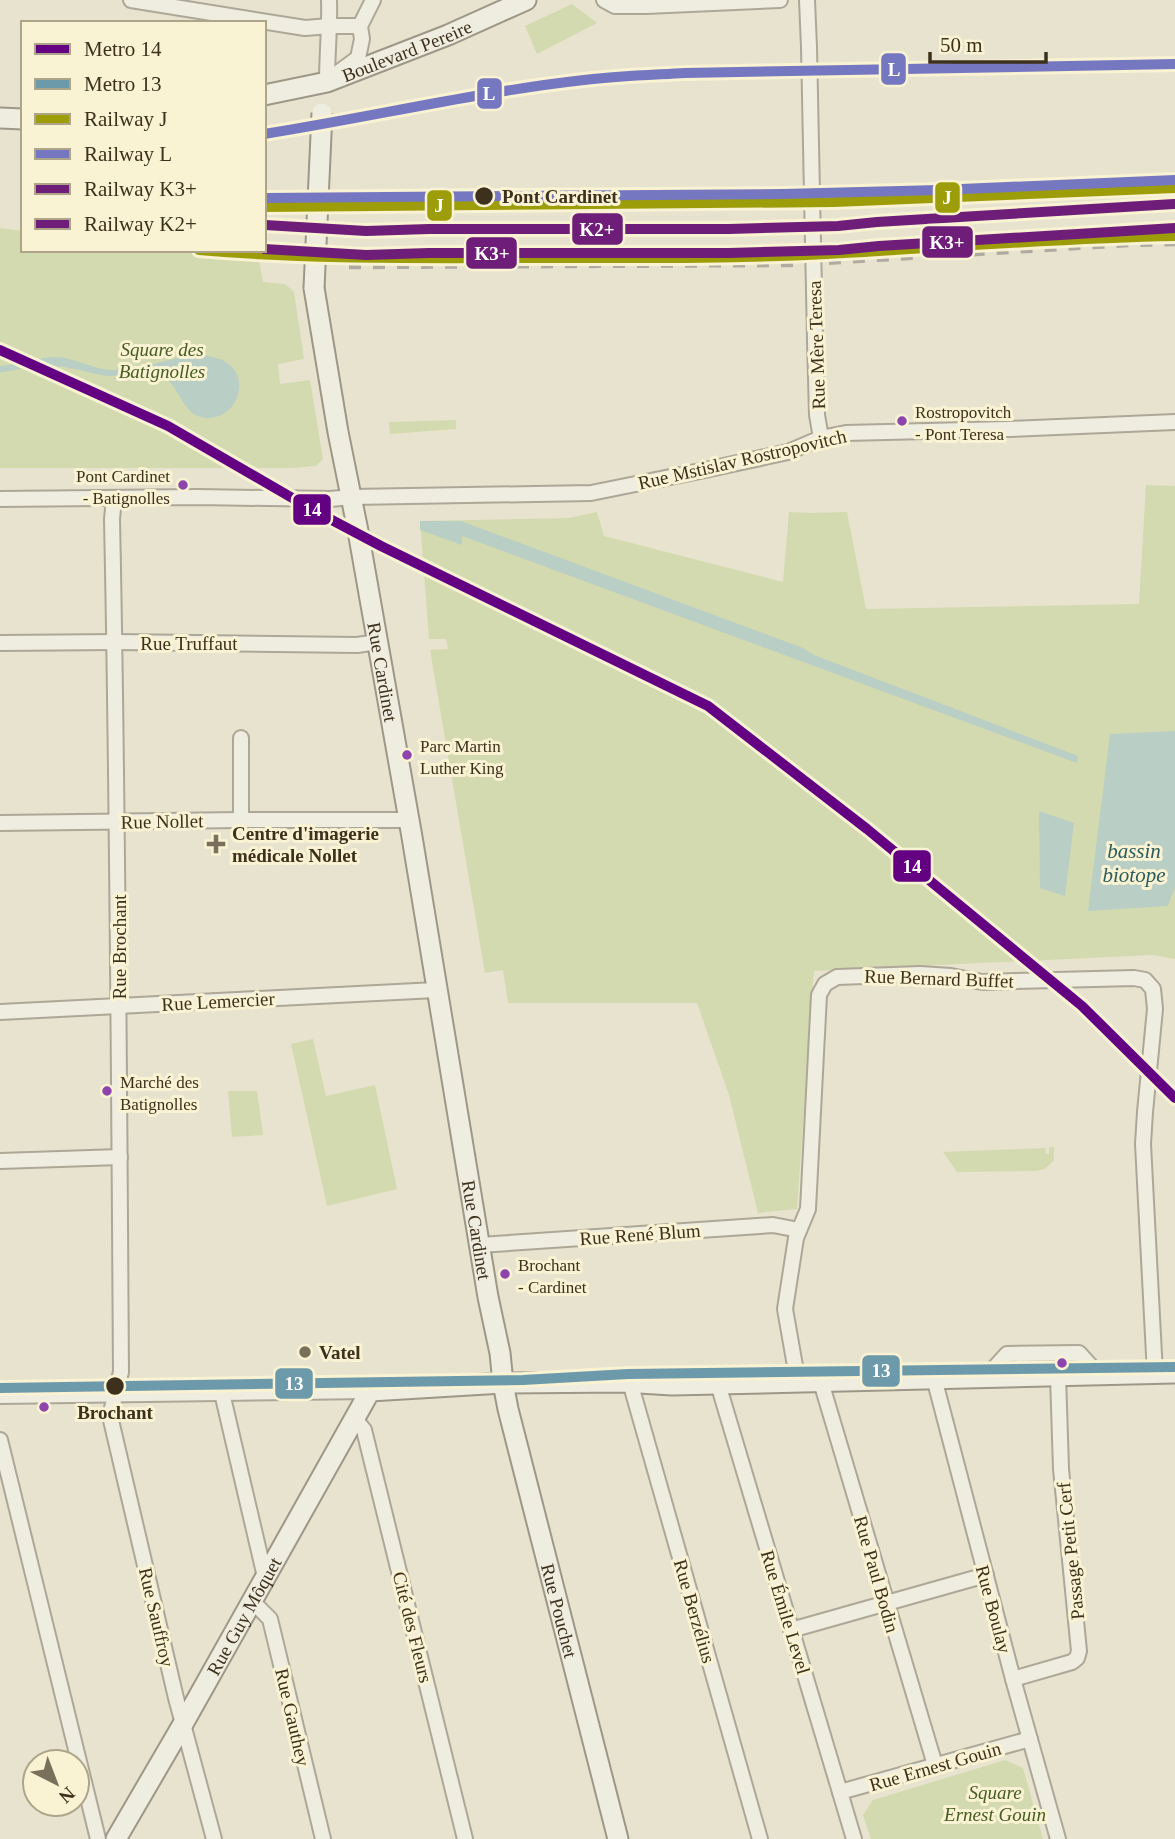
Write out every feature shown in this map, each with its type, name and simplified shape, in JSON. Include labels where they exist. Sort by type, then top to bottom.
[{"type":"main road","name":"Boulevard Pereire","points":[[266,95],[327,82],[448,35],[526,0]]},
{"type":"main road","name":"Rue Cardinet","points":[[327,82],[322,113],[314,288],[409,820],[503,1383]]},
{"type":"main road","points":[[0,118],[21,118]]},
{"type":"main road","points":[[370,1391],[503,1383],[630,1382],[672,1385],[1165,1374]]},
{"type":"main road","name":"Rue Pouchet","points":[[503,1383],[618,1839]]},
{"type":"main road","name":"Rue Guy Môquet","points":[[116,1839],[370,1391]]},
{"type":"street","points":[[131,0],[262,21]]},
{"type":"street","points":[[327,82],[330,26],[328,0]]},
{"type":"street","points":[[327,82],[358,58],[362,39],[359,26],[373,0]]},
{"type":"street","points":[[604,0],[615,6],[780,0]]},
{"type":"street","name":"Rue Mère Teresa","points":[[807,0],[817,415],[821,438]]},
{"type":"street","points":[[266,22],[305,28],[359,26]]},
{"type":"street","name":"Rue Mstislav Rostropovitch","points":[[0,499],[330,499],[591,493],[788,452],[821,438],[846,433],[1175,422]]},
{"type":"street","name":"Rue Brochant","points":[[114,499],[112,519],[118,822],[121,1372],[116,1395]]},
{"type":"street","name":"Rue Truffaut","points":[[0,643],[357,645],[377,642]]},
{"type":"street","points":[[241,738],[241,820]]},
{"type":"street","name":"Rue Nollet","points":[[0,822],[409,820]]},
{"type":"street","name":"Rue Bernard Buffet","points":[[798,1383],[785,1309],[796,1238],[808,1209],[819,995],[825,984],[837,977],[920,974],[982,982],[1134,978],[1145,980],[1153,989],[1156,1002],[1143,1144],[1165,1374]]},
{"type":"street","name":"Rue Lemercier","points":[[0,1012],[436,990]]},
{"type":"street","points":[[0,1161],[120,1157]]},
{"type":"street","name":"Rue René Blum","points":[[480,1245],[773,1225],[799,1230]]},
{"type":"street","points":[[986,1377],[1007,1354],[1079,1353],[1099,1375]]},
{"type":"street","name":"Passage Petit Cerf","points":[[1013,1679],[1072,1662],[1079,1651],[1061,1469],[1058,1376]]},
{"type":"street","name":"Rue Boulay","points":[[934,1378],[1058,1839]]},
{"type":"street","name":"Rue Berzélius","points":[[630,1382],[760,1839]]},
{"type":"street","name":"Rue Paul Bodin","points":[[821,1382],[935,1765]]},
{"type":"street","name":"Rue Émile Level","points":[[718,1384],[854,1839]]},
{"type":"street","points":[[0,1396],[370,1391]]},
{"type":"street","points":[[222,1393],[265,1577]]},
{"type":"street","name":"Rue Sauffroy","points":[[116,1395],[110,1416],[183,1724],[214,1839]]},
{"type":"street","name":"Cité des Fleurs","points":[[355,1419],[364,1430],[465,1839]]},
{"type":"street","points":[[0,1440],[98,1839]]},
{"type":"street","points":[[791,1630],[986,1575]]},
{"type":"street","name":"Rue Gauthey","points":[[252,1601],[270,1619],[323,1839]]},
{"type":"street","name":"Rue Ernest Gouin","points":[[840,1792],[1030,1739]]},
{"type":"green space","points":[[572,4],[597,23],[537,54],[525,26]]},
{"type":"green space","name":"Square des Batignolles","points":[[0,228],[21,231],[21,252],[230,252],[258,255],[263,282],[285,284],[294,292],[304,359],[278,364],[280,384],[310,380],[323,459],[316,466],[0,468]]},
{"type":"green space","points":[[456,420],[456,429],[390,434],[389,422]]},
{"type":"green space","points":[[1146,485],[1175,486],[1175,959],[1153,955],[814,971],[797,1209],[758,1213],[729,1095],[697,1003],[508,1003],[503,970],[485,973],[430,650],[448,649],[446,639],[429,639],[420,521],[569,518],[597,512],[604,536],[783,582],[789,512],[847,512],[866,609],[1139,604]]},
{"type":"green space","points":[[313,1039],[326,1096],[375,1085],[397,1189],[327,1206],[291,1044]]},
{"type":"green space","points":[[228,1091],[257,1091],[263,1135],[232,1137]]},
{"type":"green space","points":[[1049,1147],[1054,1147],[1054,1160],[1045,1169],[1036,1171],[957,1172],[943,1152],[1045,1148],[1046,1154],[1049,1154]]},
{"type":"green space","name":"Square Ernest Gouin","points":[[1005,1760],[1023,1768],[1043,1839],[871,1839],[863,1815],[873,1800]]},
{"type":"water","points":[[195,354],[223,361],[236,373],[239,381],[237,398],[227,412],[219,416],[200,417],[192,413],[171,383],[155,373],[106,376],[66,367],[41,366],[0,372],[0,366],[53,357],[68,358],[104,369],[122,370]]},
{"type":"water","points":[[420,521],[461,521],[803,648],[814,655],[1078,756],[1077,763],[462,536],[462,545],[420,530]]},
{"type":"water","name":"bassin biotope","points":[[1175,731],[1175,887],[1168,906],[1088,911],[1110,734]]},
{"type":"water","points":[[1039,811],[1074,823],[1065,896],[1040,888]]},
{"type":"railway","points":[[349,267],[790,265],[1175,244]]},
{"type":"metro line","name":"14","points":[[0,350],[168,426],[381,546],[708,706],[867,829],[1082,1006],[1175,1098]]},
{"type":"metro line","name":"13","points":[[0,1388],[523,1380],[628,1374],[1175,1367]]},
{"type":"rail line","name":"L","points":[[266,134],[504,91],[609,78],[685,73],[1175,64]]},
{"type":"rail line","name":"L","points":[[266,198],[783,194],[1175,180]]},
{"type":"rail line","name":"J","points":[[266,207],[834,202],[1175,188]]},
{"type":"rail line","name":"K2+","points":[[266,225],[366,231],[729,229],[838,226],[1174,204]]},
{"type":"rail line","name":"K3+","points":[[266,249],[366,255],[729,253],[839,250],[1175,228]]},
{"type":"rail line","name":"J","points":[[233,252],[368,258],[718,257],[1175,236]]},
{"type":"place","name":"Pont Cardinet","points":[[484,196]]},
{"type":"place","name":"Rostropovitch - Pont Teresa","points":[[902,421]]},
{"type":"place","name":"Pont Cardinet - Batignolles","points":[[183,485]]},
{"type":"place","name":"Parc Martin Luther King","points":[[407,755]]},
{"type":"place","name":"Centre d'imagerie médicale Nollet","points":[[216,844]]},
{"type":"place","name":"Marché des Batignolles","points":[[107,1091]]},
{"type":"place","name":"Brochant - Cardinet","points":[[505,1274]]},
{"type":"place","name":"Vatel","points":[[305,1352]]},
{"type":"place","name":"Brochant","points":[[115,1386]]}]
